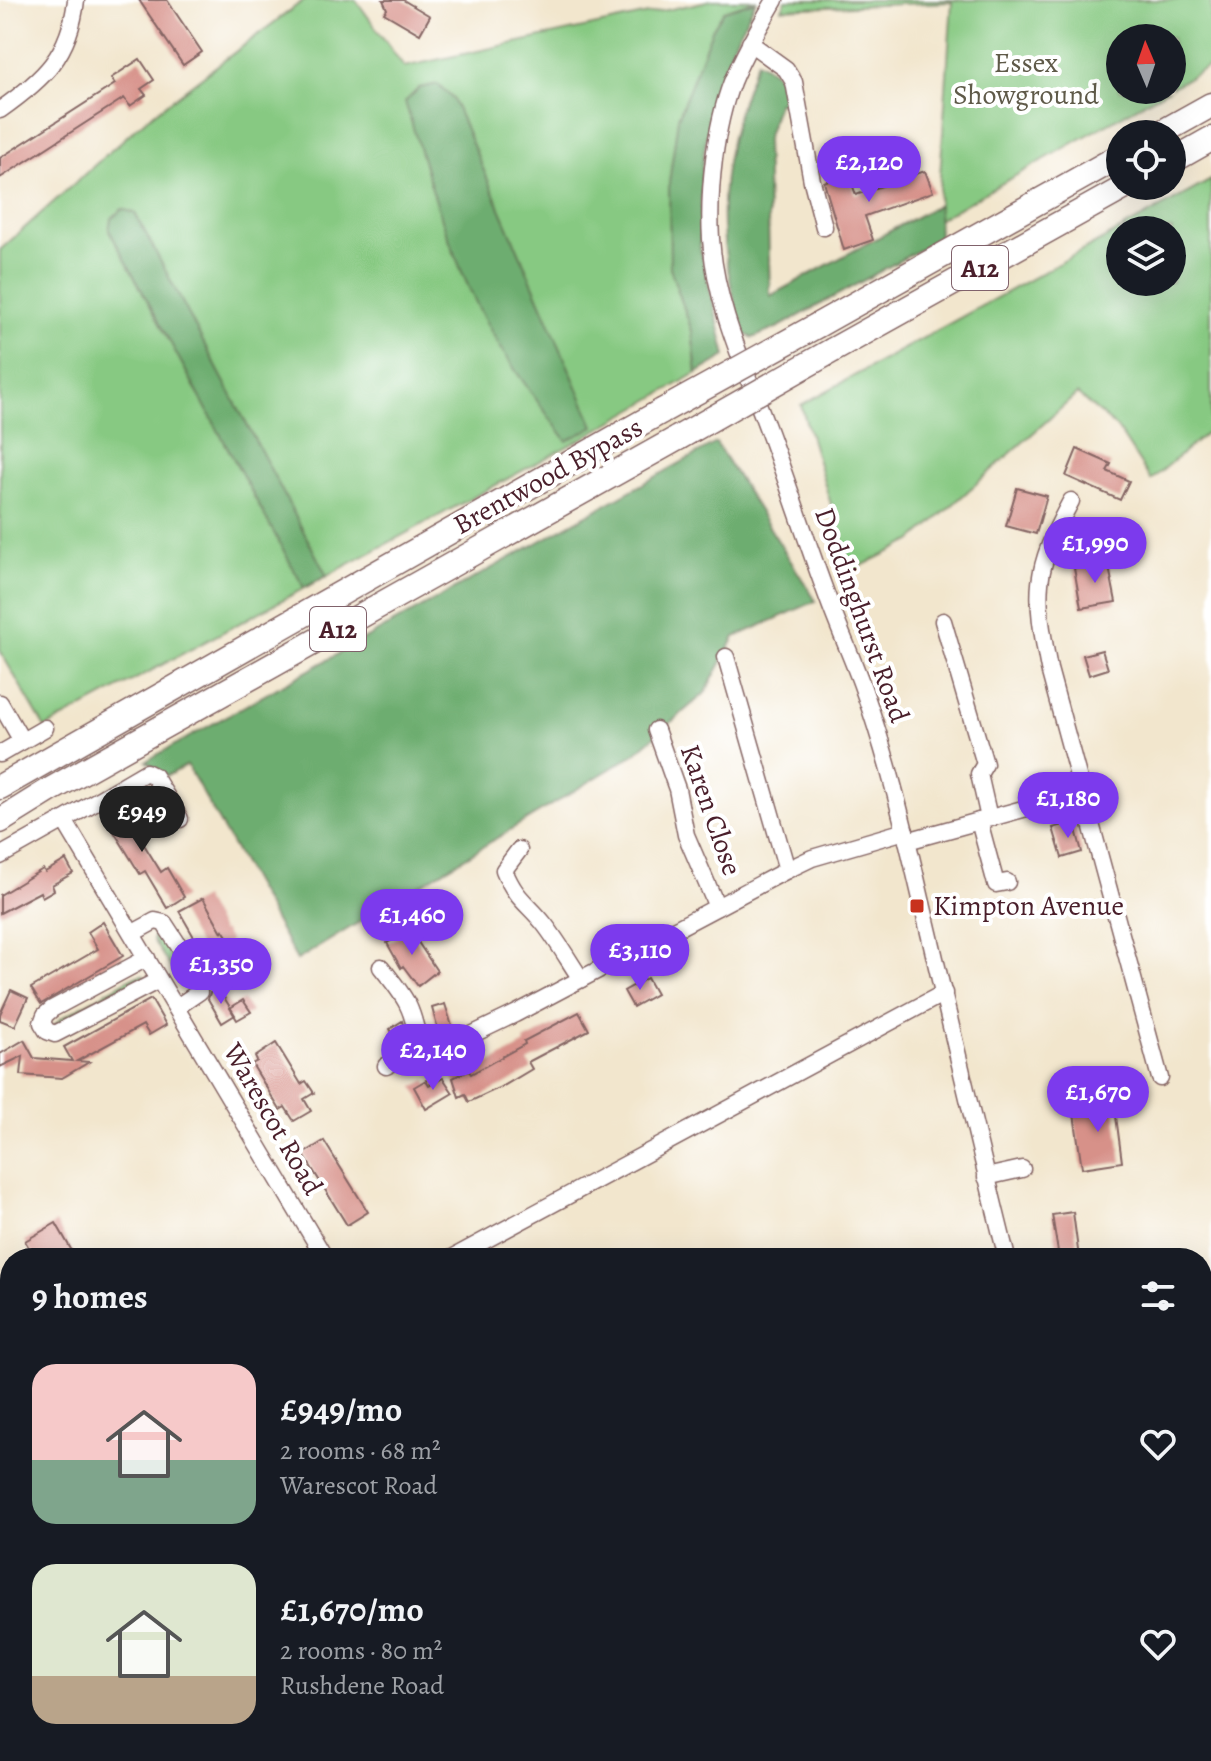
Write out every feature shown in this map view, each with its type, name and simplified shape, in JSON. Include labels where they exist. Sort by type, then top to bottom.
[{"type":"highway","points":[[1184,120],[1211,105]]},
{"type":"highway","points":[[1186,153],[1211,139]]},
{"type":"highway","name":"Brentwood Bypass","points":[[0,787],[662,411],[1106,164]]},
{"type":"highway","name":"Brentwood Bypass","points":[[0,821],[50,790],[1106,198]]},
{"type":"street","points":[[0,110],[35,86],[51,66],[67,42],[74,23],[76,0]]},
{"type":"street","name":"Doddinghurst Road","points":[[775,0],[750,43],[731,85],[712,180],[711,238],[717,285],[730,335],[767,425],[822,584],[863,688],[890,774],[1004,1248]]},
{"type":"street","points":[[750,43],[786,69],[794,82],[812,181],[824,227]]},
{"type":"street","points":[[1071,501],[1046,551],[1038,582],[1039,615],[1049,669],[1081,793],[1160,1078]]},
{"type":"street","points":[[943,621],[985,764],[979,774],[996,884],[1007,882]]},
{"type":"street","points":[[726,657],[787,870]]},
{"type":"street","points":[[0,703],[22,741]]},
{"type":"street","points":[[0,754],[45,728]]},
{"type":"street","name":"Karen Close","points":[[656,730],[672,773],[686,835],[717,907]]},
{"type":"street","points":[[0,856],[146,772],[154,776],[180,819]]},
{"type":"street","points":[[386,1066],[420,1049],[465,1038],[812,858],[984,819],[1081,793]]},
{"type":"street","name":"Warescot Road","points":[[64,820],[319,1248]]},
{"type":"street","points":[[519,850],[504,870],[510,885],[515,895],[544,924],[581,979]]},
{"type":"street","points":[[133,933],[155,921],[164,923],[198,975],[199,992],[177,1007]]},
{"type":"street","points":[[147,958],[52,1009],[42,1023],[47,1031],[55,1034],[159,980]]},
{"type":"street","points":[[381,967],[407,1000],[414,1015],[420,1049]]},
{"type":"street","points":[[471,1248],[944,993]]},
{"type":"street","points":[[986,1177],[1022,1169]]},
{"type":"green space","points":[[304,0],[356,0],[404,67],[712,0],[757,0],[724,11],[712,30],[678,118],[670,268],[692,331],[697,373],[583,438],[45,728],[0,651],[0,250],[145,120]]},
{"type":"green space","name":"Essex Showground","points":[[786,0],[1211,0],[1211,65],[1186,79],[1186,24],[1106,24],[1106,104],[1142,104],[1114,120],[1106,120],[1106,124],[937,220],[952,2],[782,9]]},
{"type":"green space","points":[[756,1],[733,45],[709,122],[702,166],[700,248],[726,356],[697,373],[692,331],[670,268],[669,183],[678,118],[712,30],[724,11]]},
{"type":"green space","points":[[757,61],[779,77],[786,95],[786,103],[778,103],[766,139],[770,296],[938,205],[939,239],[779,327],[753,338],[742,333],[727,265],[723,196],[734,127]]},
{"type":"green space","points":[[438,84],[453,99],[594,426],[567,441],[488,327],[447,233],[405,102],[419,88]]},
{"type":"green space","points":[[1211,180],[1211,429],[1151,480],[1117,428],[1077,394],[912,541],[851,571],[801,405],[1106,238],[1106,296],[1186,296],[1186,216],[1145,216],[1175,200],[1186,200],[1186,194]]},
{"type":"green space","points":[[122,209],[135,213],[327,576],[304,588],[109,230],[111,219]]},
{"type":"green space","points":[[716,443],[816,601],[735,637],[705,693],[633,755],[297,960],[187,765],[167,776],[146,761]]},
{"type":"green space","points":[[159,930],[193,980],[192,986],[182,986],[153,940],[154,933]]},
{"type":"green space","points":[[143,975],[146,980],[66,1026],[54,1025],[133,977]]},
{"type":"building","points":[[139,0],[167,0],[202,52],[183,65]]},
{"type":"building","points":[[383,0],[403,0],[430,16],[420,34],[384,13],[387,9]]},
{"type":"building","points":[[140,59],[154,80],[141,89],[146,95],[130,106],[124,98],[0,178],[0,158],[115,84],[111,78]]},
{"type":"building","points":[[925,171],[933,192],[865,216],[873,240],[844,250],[824,182],[848,173],[856,195]]},
{"type":"building","points":[[1077,449],[1111,464],[1107,471],[1129,481],[1120,500],[1066,476]]},
{"type":"building","points":[[1017,488],[1047,496],[1036,534],[1006,526]]},
{"type":"building","points":[[1108,562],[1116,602],[1081,608],[1074,568]]},
{"type":"building","points":[[1102,650],[1108,669],[1089,675],[1083,655]]},
{"type":"building","points":[[122,800],[129,811],[125,814],[161,872],[167,868],[184,897],[167,908],[145,871],[140,874],[102,812]]},
{"type":"building","points":[[1074,822],[1082,852],[1062,858],[1053,828]]},
{"type":"building","points":[[66,860],[73,873],[52,885],[54,890],[42,897],[40,892],[0,913],[0,895],[43,869],[45,872]]},
{"type":"building","points":[[203,898],[230,941],[221,947],[233,967],[217,977],[179,911]]},
{"type":"building","points":[[103,922],[123,956],[41,1004],[31,988],[98,949],[88,932]]},
{"type":"building","points":[[410,930],[437,971],[418,986],[403,966],[401,968],[387,943]]},
{"type":"building","points":[[647,978],[656,994],[633,1007],[624,991]]},
{"type":"building","points":[[218,988],[235,1015],[222,1023],[208,999],[210,993]]},
{"type":"building","points":[[11,990],[28,998],[15,1026],[0,1020]]},
{"type":"building","points":[[151,999],[166,1025],[149,1035],[143,1025],[77,1061],[89,1062],[62,1078],[21,1075],[23,1056],[0,1067],[0,1054],[24,1040],[34,1058],[72,1061],[64,1047]]},
{"type":"building","points":[[243,1000],[251,1012],[237,1020],[230,1008]]},
{"type":"building","points":[[445,1004],[452,1026],[438,1030],[432,1008]]},
{"type":"building","points":[[579,1012],[589,1030],[528,1062],[532,1069],[505,1085],[469,1102],[465,1094],[459,1097],[453,1078],[468,1070],[471,1074]]},
{"type":"building","points":[[402,1021],[407,1040],[400,1045],[390,1029]]},
{"type":"building","points":[[276,1043],[301,1084],[306,1081],[314,1093],[304,1099],[311,1111],[294,1121],[285,1107],[280,1110],[252,1064],[257,1061],[255,1057]]},
{"type":"building","points":[[443,1078],[453,1093],[426,1109],[414,1087],[426,1080],[429,1085]]},
{"type":"building","points":[[1114,1101],[1122,1162],[1082,1168],[1073,1107]]},
{"type":"building","points":[[324,1141],[368,1212],[347,1225],[303,1154]]},
{"type":"building","points":[[1073,1212],[1078,1248],[1057,1248],[1052,1215]]},
{"type":"building","points":[[56,1223],[70,1248],[29,1248],[25,1241]]},
{"type":"place","name":"Kimpton Avenue","points":[[917,906]]}]
